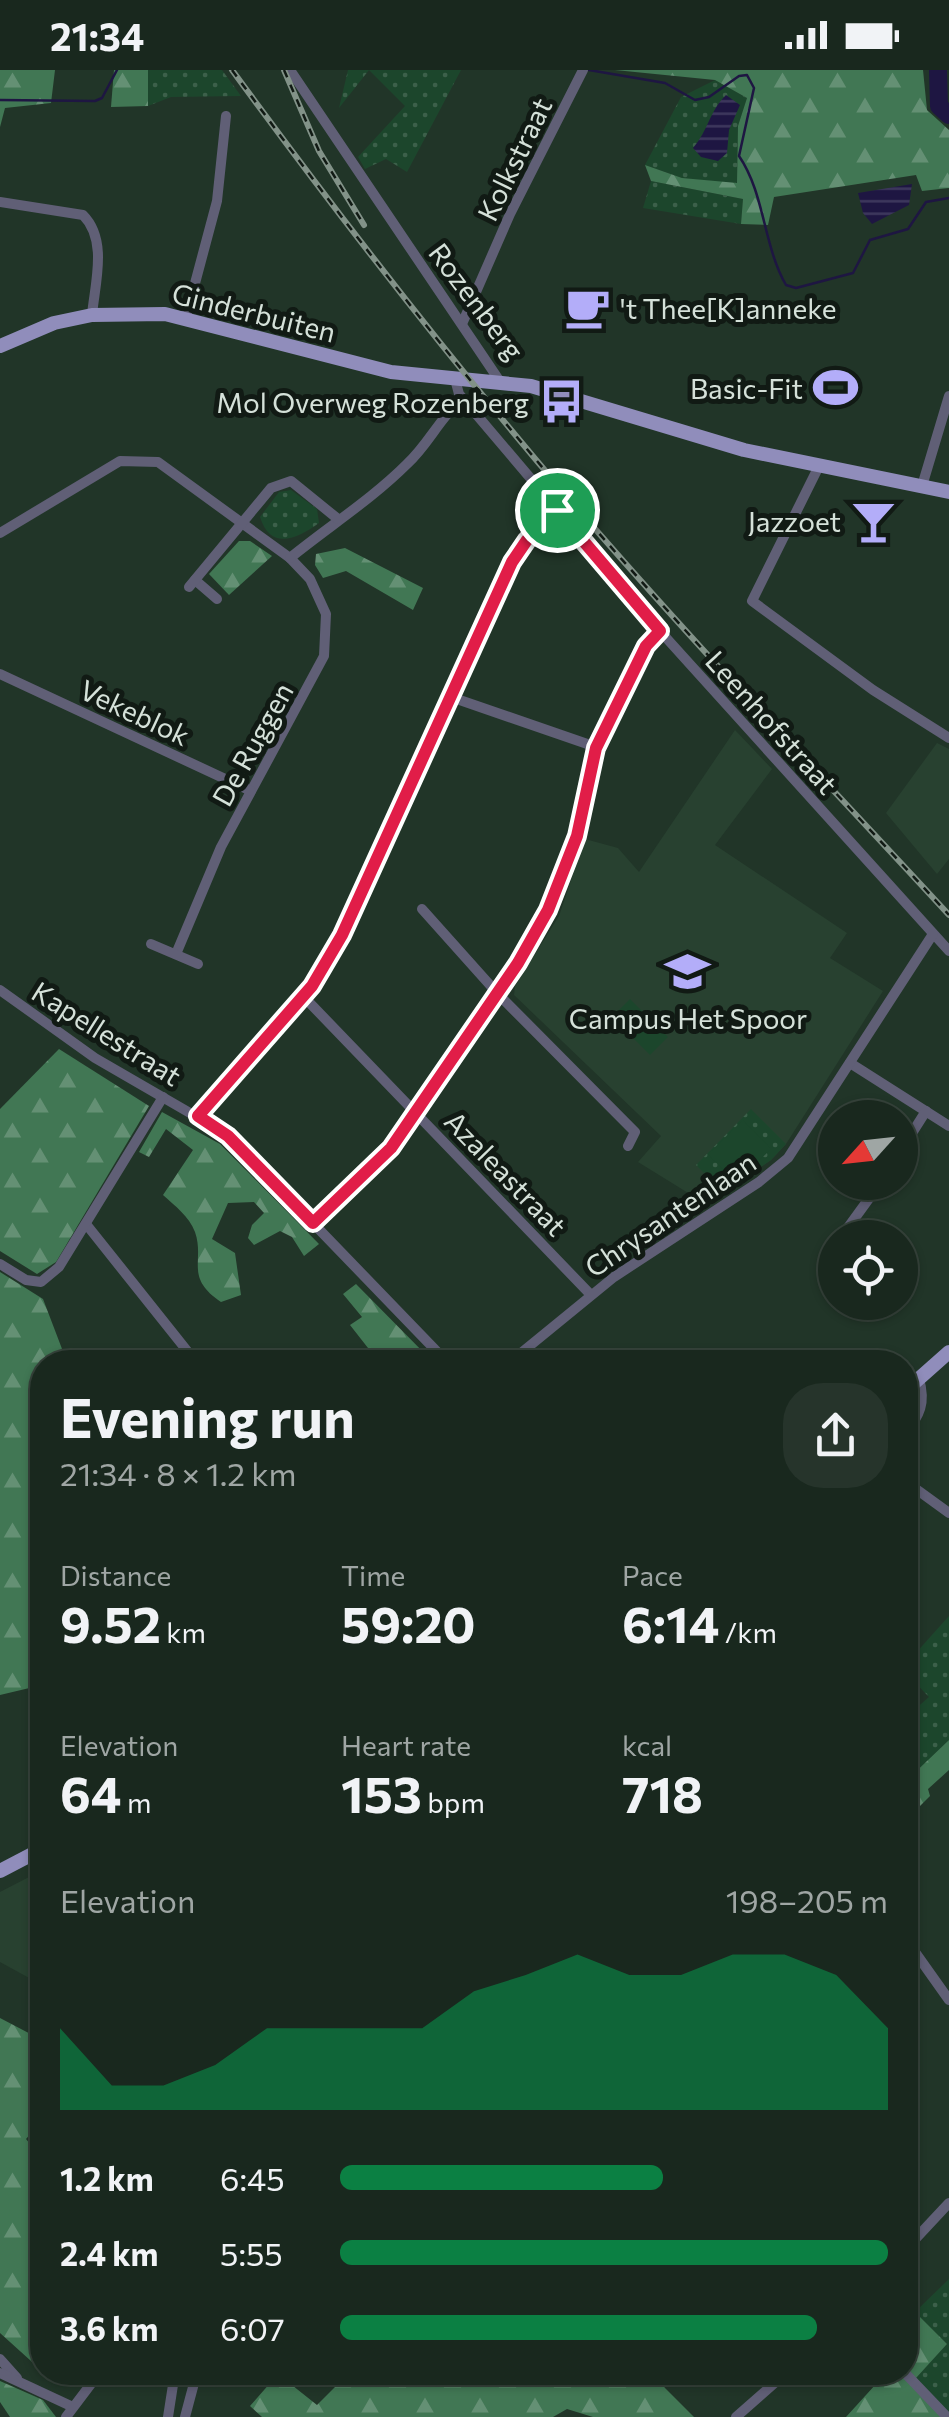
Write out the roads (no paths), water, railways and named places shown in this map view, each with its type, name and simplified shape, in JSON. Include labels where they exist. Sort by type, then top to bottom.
[{"type":"main road","name":"Ginderbuiten","points":[[0,346],[54,323],[130,312],[186,317],[328,358],[455,379],[499,380]]},
{"type":"main road","name":"Rozenberg","points":[[499,380],[558,392],[744,450],[949,492]]},
{"type":"main road","points":[[919,1379],[949,1352]]},
{"type":"main road","points":[[0,1872],[30,1856]]},
{"type":"street","name":"Rozenberg","points":[[290,70],[499,380]]},
{"type":"street","name":"Kolkstraat","points":[[462,324],[582,74]]},
{"type":"street","points":[[186,317],[217,201],[226,116]]},
{"type":"street","points":[[0,202],[83,215],[92,225],[98,242],[92,315]]},
{"type":"street","name":"Leenhofstraat","points":[[455,379],[462,399],[660,631],[949,951]]},
{"type":"street","points":[[922,486],[949,396]]},
{"type":"street","points":[[290,558],[405,467],[434,433],[442,416],[462,399]]},
{"type":"street","name":"De Ruggen","points":[[0,533],[102,469],[120,461],[145,459],[172,470],[290,558],[310,579],[324,604],[326,645],[314,678],[221,847],[176,954]]},
{"type":"street","points":[[819,466],[752,601],[873,690],[949,738]]},
{"type":"street","points":[[217,599],[192,583],[271,488],[283,480],[291,480],[338,519]]},
{"type":"street","points":[[198,1116],[304,996],[342,935],[520,549],[557,510]]},
{"type":"street","points":[[313,1223],[384,1156],[498,994],[557,889],[577,836],[596,748],[646,646],[660,631]]},
{"type":"street","name":"Vekeblok","points":[[0,674],[251,791]]},
{"type":"street","points":[[451,696],[596,748]]},
{"type":"street","points":[[422,909],[498,994],[635,1132],[628,1146]]},
{"type":"street","name":"Chrysantenlaan","points":[[525,1350],[592,1296],[776,1169],[804,1137],[933,934]]},
{"type":"street","points":[[152,944],[198,964]]},
{"type":"street","name":"Kapellestraat","points":[[0,990],[95,1058],[228,1136],[435,1350]]},
{"type":"street","name":"Azaleastraat","points":[[304,996],[592,1296]]},
{"type":"street","points":[[850,1063],[949,1126]]},
{"type":"street","points":[[0,1264],[26,1280],[41,1282],[60,1267],[163,1097]]},
{"type":"street","points":[[918,1124],[926,1111]]},
{"type":"street","points":[[86,1224],[186,1350]]},
{"type":"street","points":[[918,1410],[924,1398],[919,1379]]},
{"type":"street","points":[[918,1490],[949,1513]]},
{"type":"street","points":[[918,1956],[949,2000]]},
{"type":"street","points":[[918,2236],[949,2203]]},
{"type":"street","points":[[0,2359],[21,2383]]},
{"type":"street","points":[[0,2373],[70,2412],[90,2385]]},
{"type":"street","points":[[168,2417],[173,2385]]},
{"type":"street","points":[[185,2417],[194,2385]]},
{"type":"street","points":[[736,2417],[772,2385]]},
{"type":"street","points":[[916,2385],[947,2417]]},
{"type":"waterway","points":[[0,100],[95,101],[102,98],[117,70]]},
{"type":"waterway","points":[[589,70],[665,83],[695,100],[709,97],[739,76],[747,75],[754,88],[739,156],[754,187],[786,285],[796,288],[853,273],[870,240],[908,229],[926,202],[949,198]]},
{"type":"waterway","points":[[938,70],[939,106],[949,115]]},
{"type":"railway","points":[[232,70],[394,285],[565,494],[949,915]]},
{"type":"railway","points":[[284,70],[319,151],[364,225]]},
{"type":"place","name":"'t Thee[K]anneke","points":[[587,308]]},
{"type":"place","name":"Basic-Fit","points":[[836,388]]},
{"type":"place","name":"Mol Overweg Rozenberg","points":[[562,402]]},
{"type":"place","name":"Jazzoet","points":[[874,521]]},
{"type":"place","name":"Campus Het Spoor","points":[[688,972]]}]
